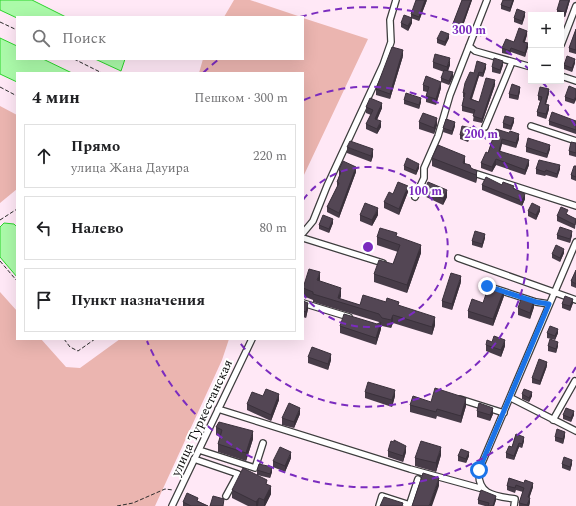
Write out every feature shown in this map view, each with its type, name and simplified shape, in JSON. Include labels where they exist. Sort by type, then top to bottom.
[{"type":"street","points":[[304,232],[313,220],[327,186],[383,65],[391,42],[390,20],[396,0]]},
{"type":"street","points":[[415,197],[424,178],[424,168],[438,136],[450,95],[487,0]]},
{"type":"street","points":[[564,37],[576,6]]},
{"type":"street","points":[[469,46],[474,51],[528,66]]},
{"type":"street","points":[[485,127],[512,62]]},
{"type":"street","points":[[564,77],[576,81]]},
{"type":"street","points":[[531,126],[576,141]]},
{"type":"street","points":[[474,173],[576,206]]},
{"type":"street","points":[[304,238],[383,264]]},
{"type":"street","points":[[482,490],[479,484],[479,470],[511,398],[576,242]]},
{"type":"street","points":[[458,258],[555,291],[576,300]]},
{"type":"street","points":[[487,286],[536,302],[549,304]]},
{"type":"street","points":[[304,303],[355,319]]},
{"type":"street","name":"улица Туркестанская","points":[[172,506],[252,340]]},
{"type":"street","points":[[553,420],[574,381]]},
{"type":"street","points":[[452,397],[504,413]]},
{"type":"street","points":[[511,398],[576,431]]},
{"type":"street","points":[[218,409],[410,469],[493,494],[515,499],[514,506]]},
{"type":"street","points":[[199,450],[254,468],[263,443]]},
{"type":"street","points":[[194,459],[238,474],[226,496]]},
{"type":"street","points":[[379,506],[382,496],[410,505],[418,479]]},
{"type":"path","points":[[0,22],[16,30]]},
{"type":"path","points":[[76,60],[100,72]]},
{"type":"path","points":[[0,87],[16,95]]},
{"type":"path","points":[[0,220],[16,210]]},
{"type":"path","points":[[0,261],[16,281]]},
{"type":"path","points":[[65,340],[70,347],[78,351],[94,340]]},
{"type":"path","points":[[117,506],[133,503],[166,489],[179,492]]},
{"type":"shaded area","points":[[0,0],[32,0],[64,16],[16,16],[16,18],[0,10]]},
{"type":"shaded area","points":[[234,0],[250,0],[298,16],[225,16]]},
{"type":"shaded area","points":[[304,18],[368,39],[304,175],[304,72],[199,72],[203,60],[304,60]]},
{"type":"shaded area","points":[[0,38],[16,46],[16,60],[45,60],[70,72],[16,72],[16,82],[0,74]]},
{"type":"shaded area","points":[[97,60],[125,60],[121,71]]},
{"type":"shaded area","points":[[0,106],[16,114],[16,190],[0,203]]},
{"type":"shaded area","points":[[4,223],[14,224],[16,226],[16,276],[0,257],[0,227]]},
{"type":"shaded area","points":[[0,292],[16,310],[16,340],[42,340],[66,367],[80,368],[119,340],[229,340],[222,360],[155,506],[0,506]]},
{"type":"building","points":[[416,0],[425,0],[419,17],[411,14]]},
{"type":"building","points":[[462,0],[471,0],[460,30],[452,26]]},
{"type":"building","points":[[503,0],[513,0],[510,8],[501,5]]},
{"type":"building","points":[[560,0],[569,0],[565,13],[557,10]]},
{"type":"building","points":[[517,9],[525,12],[522,21],[514,18]]},
{"type":"building","points":[[404,15],[412,18],[408,26],[401,23]]},
{"type":"building","points":[[519,28],[527,31],[523,42],[528,43],[525,53],[511,48],[510,51],[502,48],[506,39],[514,42]]},
{"type":"building","points":[[576,29],[576,50],[569,48]]},
{"type":"building","points":[[441,31],[449,34],[445,42],[437,39]]},
{"type":"building","points":[[392,47],[403,50],[390,94],[376,89]]},
{"type":"building","points":[[435,54],[450,58],[447,67],[433,62]]},
{"type":"building","points":[[567,56],[575,59],[572,68],[564,65]]},
{"type":"building","points":[[494,58],[503,61],[500,70],[492,67]]},
{"type":"building","points":[[477,61],[486,64],[483,73],[479,72],[470,99],[479,102],[486,78],[495,80],[482,119],[473,116],[475,110],[462,106],[465,93],[463,93],[465,83],[470,72],[474,73]]},
{"type":"building","points":[[444,70],[453,72],[449,81],[441,78]]},
{"type":"building","points":[[426,76],[441,82],[436,99],[426,96],[429,87],[423,85]]},
{"type":"building","points":[[512,84],[520,87],[518,96],[509,94]]},
{"type":"building","points":[[569,86],[576,89],[576,96],[574,100],[565,97]]},
{"type":"building","points":[[540,87],[549,89],[545,104],[549,105],[546,114],[537,112],[542,97],[538,96]]},
{"type":"building","points":[[406,93],[421,98],[419,105],[404,100]]},
{"type":"building","points":[[370,98],[382,103],[375,119],[381,121],[377,129],[366,124],[373,110],[366,107]]},
{"type":"building","points":[[552,112],[576,121],[576,130],[549,121]]},
{"type":"building","points":[[423,113],[437,118],[434,128],[419,122]]},
{"type":"building","points":[[505,116],[514,118],[511,126],[503,123]]},
{"type":"building","points":[[446,119],[455,122],[452,131],[443,128]]},
{"type":"building","points":[[462,126],[471,128],[468,137],[460,135]]},
{"type":"building","points":[[496,129],[519,134],[516,143],[502,139],[499,151],[529,160],[525,170],[496,159],[492,167],[481,163],[486,152],[488,153]]},
{"type":"building","points":[[528,138],[550,145],[547,154],[526,147]]},
{"type":"building","points":[[350,141],[373,149],[371,156],[347,147]]},
{"type":"building","points":[[571,142],[576,143],[576,153],[569,151]]},
{"type":"building","points":[[438,145],[465,156],[463,163],[470,165],[471,168],[477,171],[476,175],[432,158]]},
{"type":"building","points":[[407,158],[419,164],[416,171],[404,166]]},
{"type":"building","points":[[539,160],[560,165],[557,174],[546,170],[545,172],[536,169]]},
{"type":"building","points":[[343,161],[356,167],[339,213],[327,207],[339,183],[337,182],[341,172],[339,170]]},
{"type":"building","points":[[574,166],[576,166],[576,177],[571,175]]},
{"type":"building","points":[[486,177],[502,185],[503,182],[514,186],[513,188],[525,194],[522,201],[482,185]]},
{"type":"building","points":[[398,182],[408,186],[399,209],[384,202],[389,192],[393,194]]},
{"type":"building","points":[[428,182],[447,190],[443,199],[424,190]]},
{"type":"building","points":[[365,203],[378,208],[372,220],[360,215]]},
{"type":"building","points":[[532,203],[540,207],[536,215],[528,211]]},
{"type":"building","points":[[561,207],[568,210],[566,214],[576,219],[575,225],[557,216]]},
{"type":"building","points":[[323,215],[333,219],[329,229],[319,225]]},
{"type":"building","points":[[560,227],[572,231],[570,239],[557,235]]},
{"type":"building","points":[[380,228],[397,233],[396,236],[421,245],[407,285],[374,274],[379,260],[393,264],[400,245],[377,237]]},
{"type":"building","points":[[475,231],[485,234],[482,244],[472,241]]},
{"type":"building","points":[[556,245],[564,249],[560,258],[552,254]]},
{"type":"building","points":[[309,269],[320,272],[317,280],[341,288],[338,298],[360,305],[363,295],[386,302],[387,298],[399,302],[398,305],[435,317],[432,327],[393,315],[391,320],[382,318],[379,314],[313,294],[313,292],[304,288]]},
{"type":"building","points":[[576,270],[576,284],[571,281]]},
{"type":"building","points":[[451,273],[461,276],[452,304],[442,301]]},
{"type":"building","points":[[489,285],[504,290],[493,319],[468,311],[472,299],[483,303]]},
{"type":"building","points":[[522,296],[534,300],[530,313],[518,308]]},
{"type":"building","points":[[565,296],[573,299],[570,306],[562,304]]},
{"type":"building","points":[[304,301],[308,303],[306,312],[304,311]]},
{"type":"building","points":[[344,314],[377,324],[381,322],[376,338],[340,326]]},
{"type":"building","points":[[550,326],[558,329],[555,336],[547,333]]},
{"type":"building","points":[[494,336],[505,340],[501,350],[486,345],[487,340],[492,342]]},
{"type":"building","points":[[550,339],[558,342],[556,349],[548,346]]},
{"type":"building","points":[[312,347],[331,354],[328,364],[308,357]]},
{"type":"building","points":[[539,359],[547,362],[540,381],[532,378]]},
{"type":"building","points":[[368,382],[395,390],[392,400],[365,392]]},
{"type":"building","points":[[435,388],[466,398],[461,416],[437,409],[436,412],[410,405],[413,396],[431,402]]},
{"type":"building","points":[[266,389],[279,394],[271,415],[247,404],[252,392],[263,396]]},
{"type":"building","points":[[524,389],[532,392],[529,398],[522,394]]},
{"type":"building","points":[[289,403],[300,408],[294,422],[282,418]]},
{"type":"building","points":[[479,403],[493,408],[490,415],[477,411]]},
{"type":"building","points":[[566,408],[574,411],[571,418],[563,415]]},
{"type":"building","points":[[219,422],[253,431],[246,453],[218,444],[222,430],[216,427]]},
{"type":"building","points":[[557,429],[565,432],[563,439],[555,437]]},
{"type":"building","points":[[516,434],[524,437],[522,444],[519,443],[514,456],[506,453],[509,446],[512,447]]},
{"type":"building","points":[[394,440],[406,446],[403,456],[388,451],[391,441],[394,442]]},
{"type":"building","points":[[421,441],[441,447],[436,463],[415,458]]},
{"type":"building","points":[[280,447],[291,452],[285,466],[273,461]]},
{"type":"building","points":[[461,449],[469,452],[466,459],[458,456]]},
{"type":"building","points":[[564,457],[572,460],[570,467],[562,464]]},
{"type":"building","points":[[259,464],[272,467],[270,474],[257,470]]},
{"type":"building","points":[[243,468],[267,480],[266,484],[271,486],[264,500],[259,498],[256,502],[232,490]]},
{"type":"building","points":[[423,473],[439,478],[429,506],[412,506]]},
{"type":"building","points":[[509,478],[524,483],[525,480],[533,483],[527,505],[519,503],[524,488],[516,485],[515,488],[507,486]]},
{"type":"building","points":[[481,490],[496,496],[493,506],[488,506],[489,503],[478,500]]},
{"type":"building","points":[[187,493],[198,498],[197,501],[208,506],[191,506],[183,502]]},
{"type":"building","points":[[213,496],[224,499],[223,506],[210,506]]},
{"type":"building","points":[[384,497],[403,503],[402,506],[380,506]]},
{"type":"route","points":[[479,470],[511,398],[549,304],[536,302],[487,286]]}]
